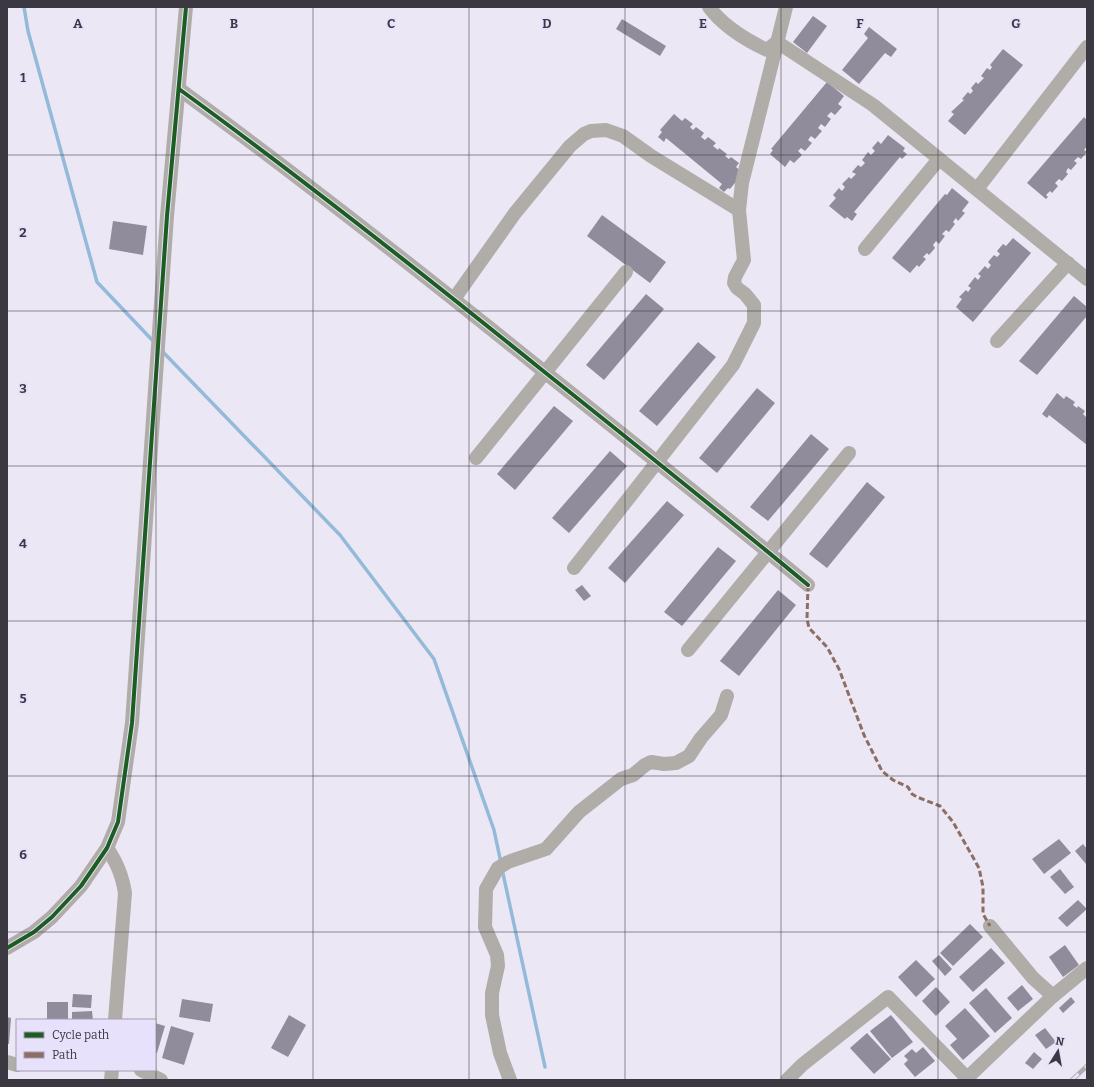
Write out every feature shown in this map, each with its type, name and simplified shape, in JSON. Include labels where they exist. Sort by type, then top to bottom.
[{"type":"street","points":[[7,948],[34,932],[52,917],[81,886],[104,853],[118,822],[132,723],[167,216],[186,7]]},
{"type":"street","points":[[709,7],[717,18],[753,43],[767,50],[777,42]]},
{"type":"street","points":[[574,568],[732,365],[754,323],[754,305],[734,283],[734,277],[744,260],[739,210],[742,183],[786,7]]},
{"type":"street","points":[[777,42],[873,105],[1087,279]]},
{"type":"street","points":[[977,189],[1087,47]]},
{"type":"street","points":[[179,89],[275,159],[454,299],[658,461],[808,585]]},
{"type":"street","points":[[454,299],[515,213],[570,146],[584,134],[591,131],[606,130],[623,136],[651,156],[739,210]]},
{"type":"street","points":[[865,249],[939,159]]},
{"type":"street","points":[[997,341],[1068,263]]},
{"type":"street","points":[[476,458],[626,272]]},
{"type":"street","points":[[688,650],[849,453]]},
{"type":"street","points":[[510,1080],[500,1053],[492,1014],[492,993],[498,966],[497,955],[486,927],[486,889],[498,868],[508,862],[546,850],[579,812],[615,783],[634,775],[645,765],[651,762],[664,764],[676,763],[690,756],[701,738],[722,715],[727,696]]},
{"type":"street","points":[[104,853],[116,861],[122,876],[125,906],[115,1019]]},
{"type":"street","points":[[990,926],[1033,978],[1053,996]]},
{"type":"street","points":[[787,1080],[802,1065],[888,997],[966,1079],[1053,996],[1087,968]]},
{"type":"street","points":[[143,1071],[161,1080]]},
{"type":"building","points":[[813,16],[827,26],[807,53],[793,42]]},
{"type":"building","points":[[622,19],[666,46],[660,56],[616,29]]},
{"type":"building","points":[[869,27],[897,49],[891,57],[885,53],[859,84],[842,70],[868,38],[864,34]]},
{"type":"building","points":[[1003,49],[1023,65],[965,135],[948,121],[954,114],[951,112],[964,100],[962,99],[968,92],[970,94],[973,91],[971,88],[976,82],[978,84],[984,78],[981,76],[987,68],[990,70],[992,67],[990,65]]},
{"type":"building","points":[[827,82],[844,96],[838,104],[842,107],[835,115],[831,112],[827,116],[831,119],[825,127],[821,124],[818,128],[822,131],[815,139],[811,136],[808,140],[812,143],[805,151],[801,148],[798,151],[802,155],[794,163],[790,160],[785,167],[770,154],[773,150],[771,149]]},
{"type":"building","points":[[674,114],[682,121],[685,118],[693,124],[690,127],[693,130],[696,127],[704,133],[701,137],[705,140],[708,137],[716,143],[713,146],[718,150],[719,148],[727,154],[725,156],[729,159],[731,157],[739,163],[736,167],[743,173],[730,189],[728,188],[724,192],[719,188],[722,184],[666,138],[664,142],[658,137],[662,132],[660,130]]},
{"type":"building","points":[[1084,117],[1087,120],[1087,146],[1084,150],[1087,152],[1081,159],[1078,157],[1074,161],[1077,163],[1071,170],[1068,168],[1066,172],[1068,174],[1062,181],[1059,179],[1055,183],[1058,186],[1052,193],[1050,191],[1046,195],[1048,197],[1046,199],[1027,183]]},
{"type":"building","points":[[888,135],[905,148],[903,151],[907,154],[902,159],[900,157],[854,212],[857,214],[852,221],[847,217],[845,219],[829,206],[836,198],[833,195],[839,188],[842,191],[845,187],[842,184],[849,177],[851,179],[856,174],[852,172],[858,165],[861,167],[865,163],[862,160],[868,152],[871,155],[875,151],[872,148],[878,141],[881,144]]},
{"type":"building","points":[[952,188],[969,202],[962,211],[965,213],[958,221],[956,218],[953,222],[955,224],[949,232],[946,230],[942,234],[945,236],[939,244],[936,241],[933,245],[935,248],[929,255],[927,253],[923,257],[926,259],[919,267],[917,265],[910,273],[892,258],[945,194],[947,195]]},
{"type":"building","points":[[602,215],[666,262],[650,283],[587,236]]},
{"type":"building","points":[[113,221],[147,226],[143,255],[109,249]]},
{"type":"building","points":[[1013,238],[1031,253],[973,322],[956,307],[962,299],[959,297],[966,290],[968,292],[971,288],[968,286],[975,277],[978,280],[981,276],[978,274],[985,266],[988,269],[991,265],[988,262],[994,255],[997,257],[1000,254],[997,251],[1003,244],[1006,246]]},
{"type":"building","points":[[646,294],[664,309],[604,380],[586,365]]},
{"type":"building","points":[[1074,296],[1087,307],[1087,316],[1037,375],[1019,361]]},
{"type":"building","points":[[698,342],[716,357],[657,426],[639,411]]},
{"type":"building","points":[[757,388],[775,403],[717,473],[699,458]]},
{"type":"building","points":[[1057,393],[1064,399],[1066,396],[1075,402],[1073,405],[1077,408],[1078,406],[1085,411],[1083,414],[1087,418],[1087,445],[1049,415],[1047,418],[1042,414]]},
{"type":"building","points":[[554,406],[573,421],[515,490],[497,474]]},
{"type":"building","points":[[811,434],[829,449],[768,521],[750,507]]},
{"type":"building","points":[[610,451],[627,466],[569,533],[552,518]]},
{"type":"building","points":[[867,482],[885,497],[827,568],[809,554]]},
{"type":"building","points":[[667,501],[684,515],[625,583],[608,568]]},
{"type":"building","points":[[718,547],[736,561],[682,626],[664,612]]},
{"type":"building","points":[[582,585],[591,596],[584,601],[575,590]]},
{"type":"building","points":[[778,590],[796,605],[739,676],[720,661]]},
{"type":"building","points":[[1059,839],[1071,853],[1044,874],[1032,859]]},
{"type":"building","points":[[1083,844],[1087,849],[1086,864],[1075,851]]},
{"type":"building","points":[[1060,869],[1074,887],[1065,894],[1050,877]]},
{"type":"building","points":[[1078,900],[1087,909],[1067,927],[1058,918]]},
{"type":"building","points":[[970,924],[983,937],[953,966],[940,953]]},
{"type":"building","points":[[1065,945],[1079,965],[1063,977],[1049,957]]},
{"type":"building","points":[[991,948],[1005,963],[973,992],[959,977]]},
{"type":"building","points":[[939,955],[952,969],[945,976],[932,961]]},
{"type":"building","points":[[916,960],[935,979],[916,997],[898,977]]},
{"type":"building","points":[[1022,985],[1033,999],[1018,1011],[1007,998]]},
{"type":"building","points":[[936,987],[950,1002],[936,1016],[922,1001]]},
{"type":"building","points":[[986,988],[1012,1018],[995,1033],[969,1003]]},
{"type":"building","points":[[73,994],[92,995],[91,1008],[72,1007]]},
{"type":"building","points":[[1071,997],[1075,1002],[1063,1013],[1059,1008]]},
{"type":"building","points":[[182,999],[213,1004],[210,1022],[179,1017]]},
{"type":"building","points":[[47,1002],[68,1002],[68,1019],[47,1019]]},
{"type":"building","points":[[965,1008],[990,1036],[963,1060],[950,1045],[957,1039],[945,1026]]},
{"type":"building","points":[[92,1011],[93,1019],[72,1019],[72,1012]]},
{"type":"building","points":[[289,1015],[306,1025],[288,1057],[271,1048]]},
{"type":"building","points":[[891,1015],[913,1042],[892,1058],[870,1031]]},
{"type":"building","points":[[7,1017],[11,1018],[9,1044],[7,1044]]},
{"type":"building","points":[[156,1023],[165,1026],[156,1053]]},
{"type":"building","points":[[171,1026],[194,1033],[184,1065],[162,1058]]},
{"type":"building","points":[[1045,1028],[1056,1042],[1046,1049],[1035,1035]]},
{"type":"building","points":[[867,1033],[891,1059],[874,1074],[850,1048]]},
{"type":"building","points":[[923,1047],[935,1061],[915,1077],[904,1064],[908,1060],[904,1056],[912,1049],[916,1053]]},
{"type":"building","points":[[1034,1052],[1042,1059],[1033,1069],[1025,1063]]},
{"type":"waterway","points":[[24,7],[28,31],[97,282],[154,342]]},
{"type":"waterway","points":[[162,351],[340,535],[434,659],[494,830],[501,863]]},
{"type":"waterway","points":[[502,869],[545,1067]]},
{"type":"railway","points":[[1072,1080],[1087,1066]]},
{"type":"marked path","points":[[808,585],[807,619],[809,628],[827,647],[839,669],[864,735],[882,771],[893,780],[908,787],[912,794],[940,806],[953,822],[979,868],[983,887],[983,914],[990,926]]},
{"type":"cycle path","points":[[7,948],[34,932],[52,917],[81,886],[107,848],[118,822],[132,723],[167,216],[186,7]]},
{"type":"cycle path","points":[[179,89],[271,157],[408,263],[808,585]]}]
